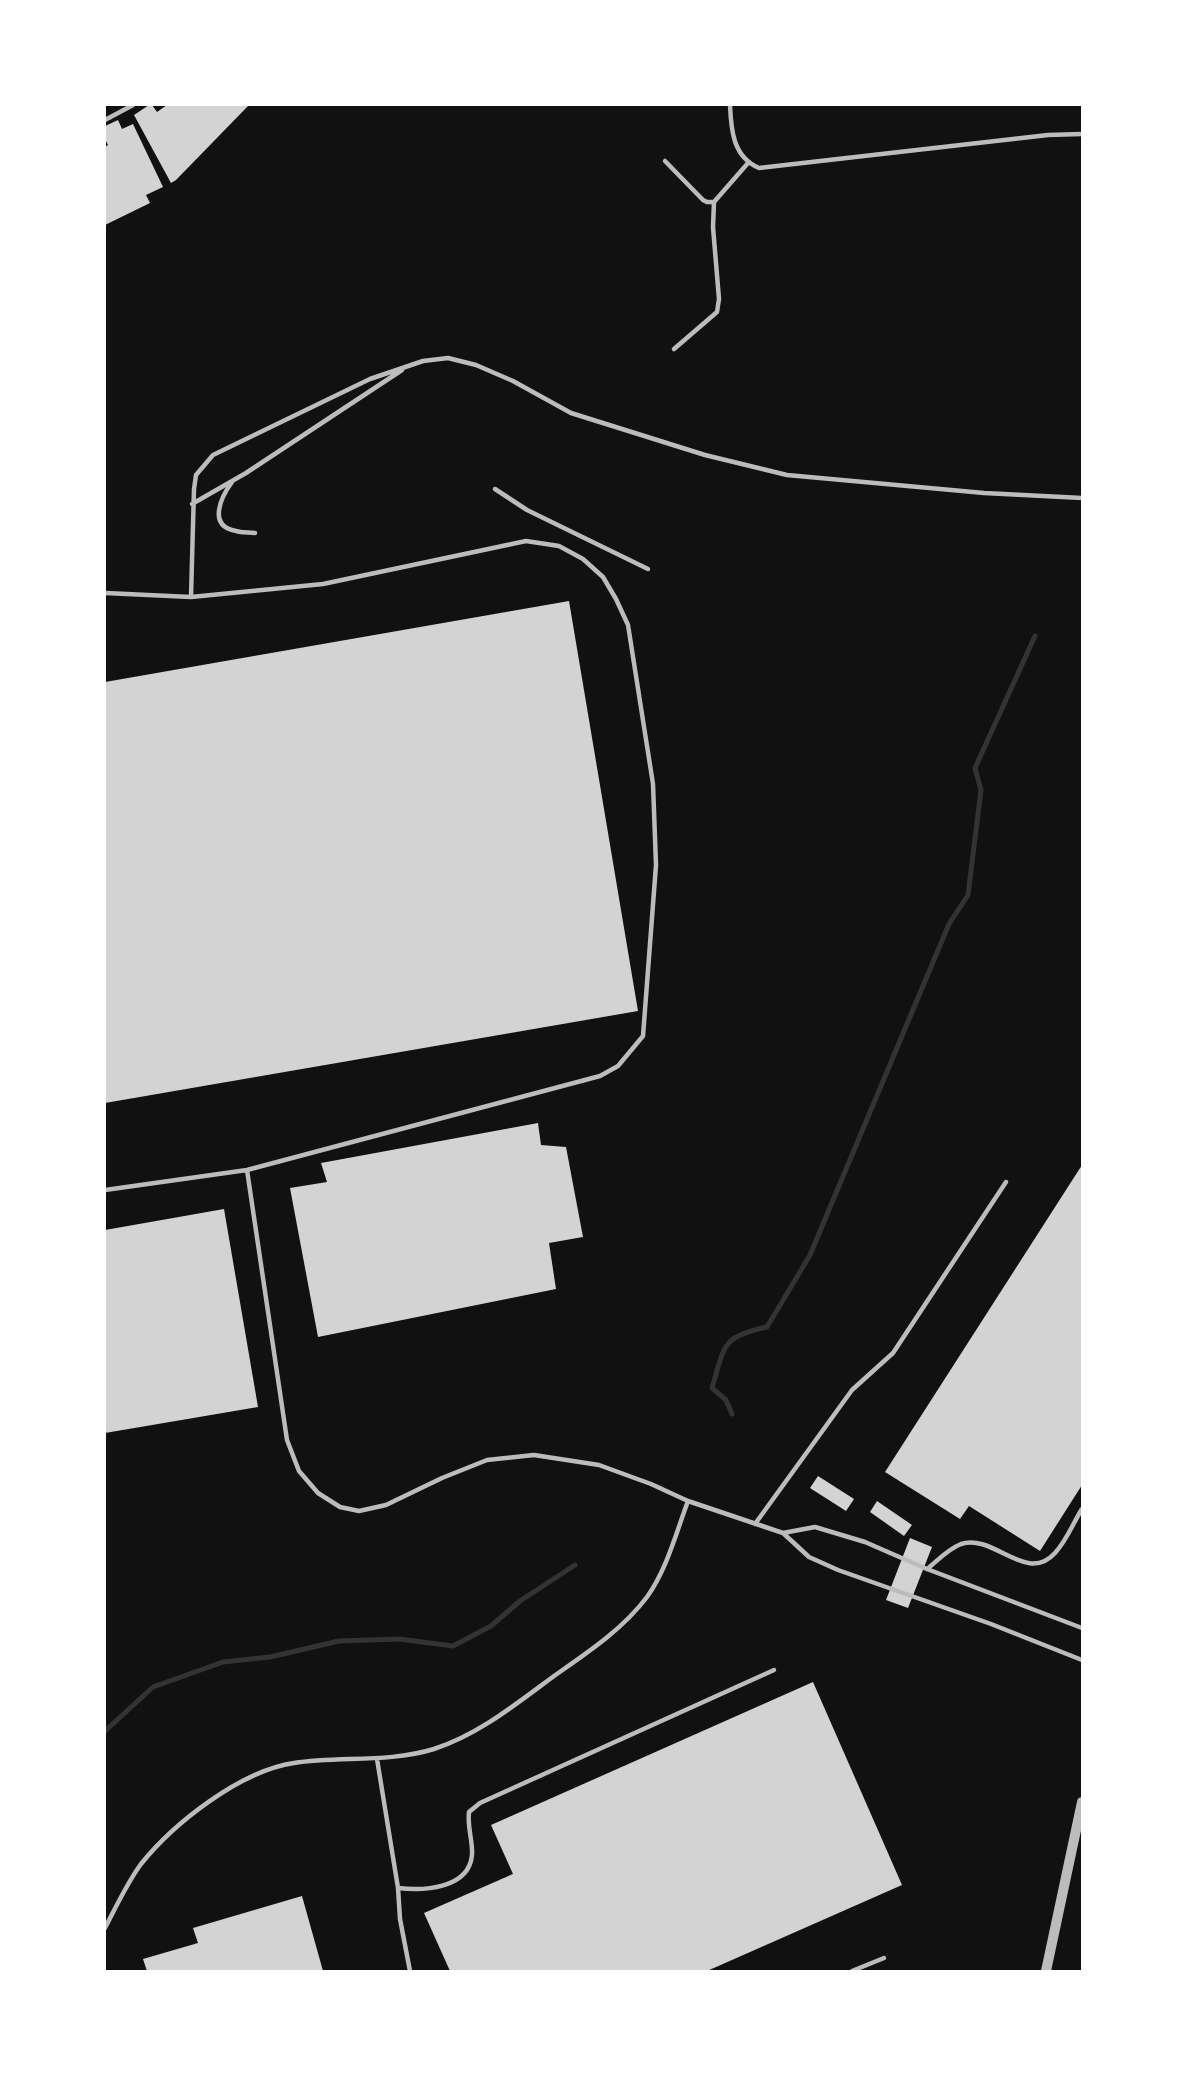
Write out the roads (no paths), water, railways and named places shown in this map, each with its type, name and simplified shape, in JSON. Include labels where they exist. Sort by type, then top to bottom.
[{"type":"street","points":[[1046,1971],[1082,1802]]},
{"type":"lane","points":[[105,120],[133,105]]},
{"type":"lane","points":[[730,105],[737,149],[748,163],[759,168],[1036,136],[1082,134]]},
{"type":"lane","points":[[665,161],[703,200],[714,202]]},
{"type":"lane","points":[[674,349],[717,312],[719,299],[713,227],[714,202],[748,163]]},
{"type":"lane","points":[[191,597],[192,504],[196,475],[213,455],[370,379],[409,365],[448,358],[476,365],[513,381],[571,413],[705,455],[787,475],[973,492],[1082,498]]},
{"type":"lane","points":[[192,504],[233,481],[409,365]]},
{"type":"lane","points":[[233,481],[222,496],[219,508],[220,520],[224,526],[234,531],[255,533]]},
{"type":"lane","points":[[495,489],[527,510],[648,569]]},
{"type":"lane","points":[[105,592],[191,597],[323,584],[526,541],[559,546],[583,559],[603,578],[628,625],[653,784],[656,865],[643,1036],[618,1066],[600,1076],[247,1170],[105,1190]]},
{"type":"lane","points":[[247,1170],[287,1440],[299,1471],[318,1492],[340,1507],[358,1511],[386,1505],[442,1478],[487,1460],[534,1455],[599,1465],[651,1484],[688,1501],[783,1533],[809,1557],[838,1570],[992,1624],[1082,1660]]},
{"type":"lane","points":[[755,1524],[852,1389],[893,1353],[1006,1182]]},
{"type":"lane","points":[[105,1928],[140,1865],[176,1827],[214,1797],[255,1775],[291,1763],[333,1759],[377,1759],[433,1749],[476,1731],[588,1652],[625,1622],[648,1596],[661,1570],[688,1501]]},
{"type":"lane","points":[[927,1569],[961,1544],[978,1543],[1000,1551],[1023,1564],[1045,1561],[1055,1554],[1082,1509]]},
{"type":"lane","points":[[783,1533],[815,1527],[865,1542],[927,1569],[1082,1628]]},
{"type":"lane","points":[[398,1888],[419,1891],[448,1884],[465,1873],[472,1856],[467,1824],[469,1812],[480,1803],[774,1670]]},
{"type":"lane","points":[[377,1759],[398,1888],[400,1919],[410,1971]]},
{"type":"lane","points":[[852,1971],[884,1959]]},
{"type":"waterway","points":[[732,1414],[726,1400],[712,1388],[723,1353],[732,1340],[740,1335],[767,1327],[810,1255],[949,924],[968,895],[981,790],[975,768],[1035,636]]},
{"type":"waterway","points":[[105,1731],[153,1687],[223,1662],[270,1657],[339,1641],[399,1639],[453,1646],[491,1626],[520,1601],[575,1565]]}]
